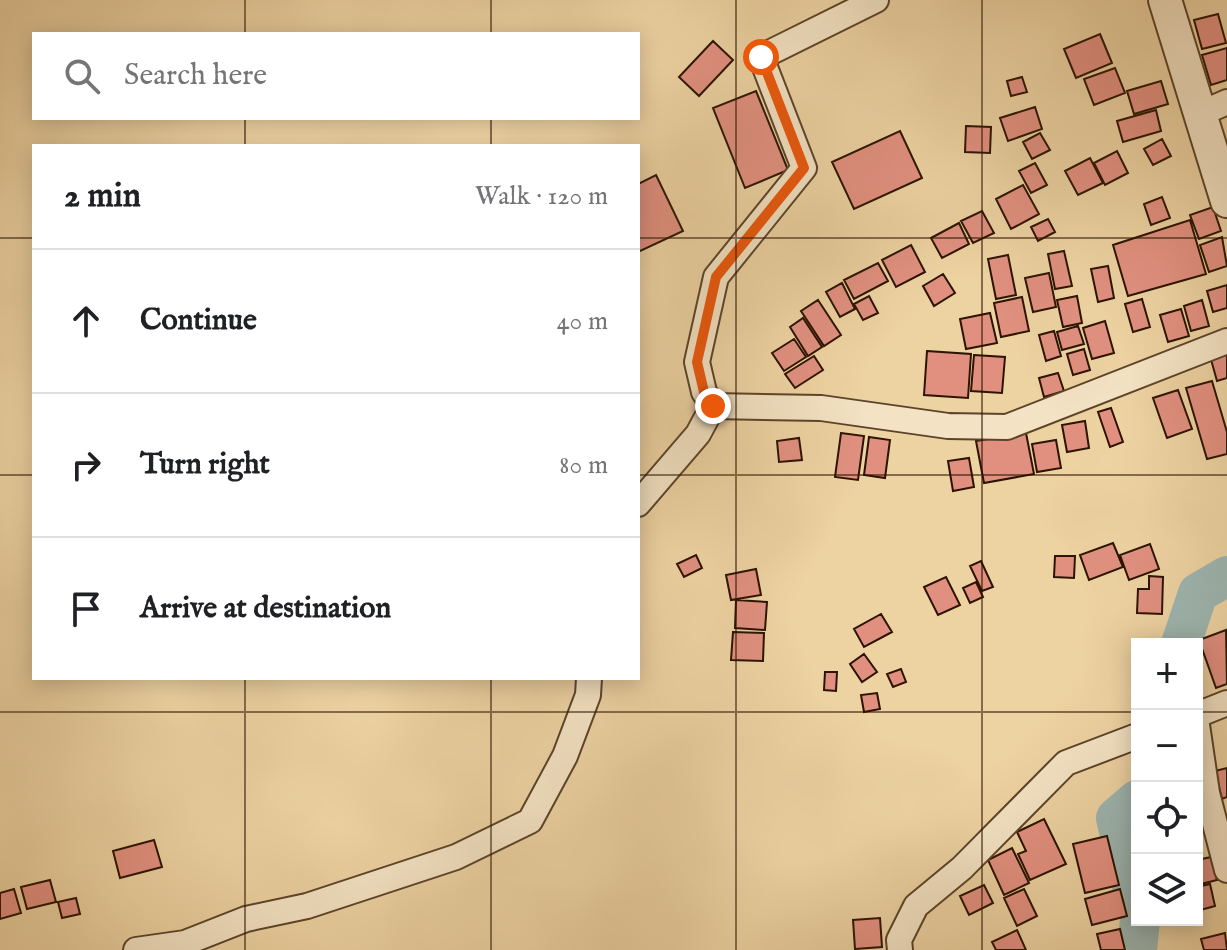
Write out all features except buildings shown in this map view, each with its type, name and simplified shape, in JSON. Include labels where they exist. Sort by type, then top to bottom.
[{"type":"street","points":[[713,406],[704,392],[697,362],[716,277],[804,168],[761,57],[876,0]]},
{"type":"street","points":[[1165,0],[1214,108],[1227,201]]},
{"type":"street","points":[[713,406],[821,408],[948,426],[1007,427],[1227,341]]},
{"type":"street","points":[[640,502],[698,434],[713,406]]},
{"type":"street","points":[[136,950],[185,943],[246,919],[307,906],[456,857],[530,821],[565,756],[588,695],[589,680]]},
{"type":"street","points":[[1203,713],[1227,703]]},
{"type":"street","points":[[900,950],[899,940],[916,906],[962,868],[1066,763],[1131,738]]},
{"type":"street","points":[[1203,766],[1227,870]]},
{"type":"waterway","points":[[1183,638],[1198,593],[1227,576]]},
{"type":"waterway","points":[[1131,805],[1116,818],[1131,881]]},
{"type":"waterway","points":[[1137,950],[1139,926]]},
{"type":"route","points":[[713,406],[704,392],[697,362],[716,277],[804,168],[761,57]]}]
